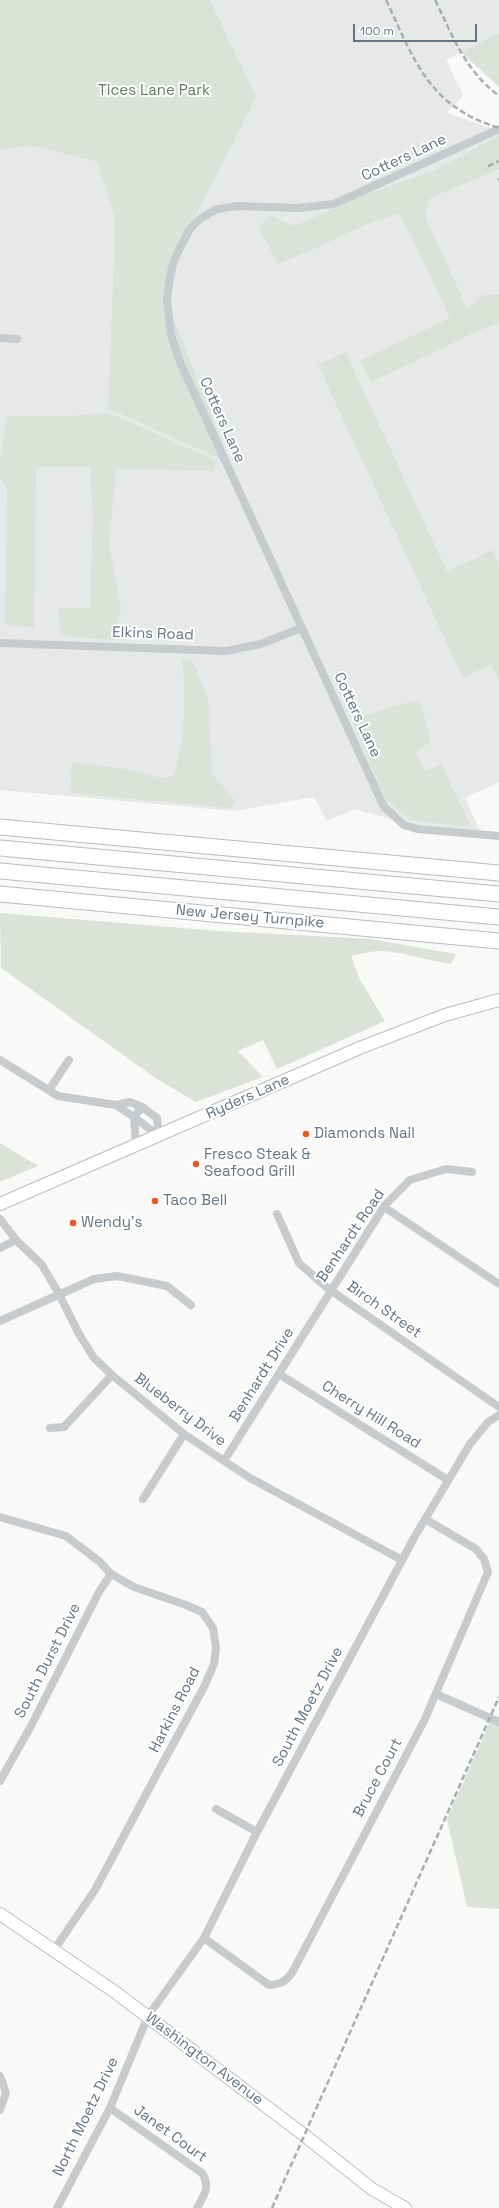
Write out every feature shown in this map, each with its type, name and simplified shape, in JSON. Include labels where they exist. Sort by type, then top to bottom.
[{"type":"highway","points":[[0,827],[499,873]]},
{"type":"highway","points":[[0,848],[499,894]]},
{"type":"highway","name":"New Jersey Turnpike","points":[[0,871],[499,917]]},
{"type":"highway","name":"New Jersey Turnpike","points":[[0,894],[499,941]]},
{"type":"main road","name":"Ryders Lane","points":[[0,1204],[412,1027],[499,1000]]},
{"type":"main road","name":"Washington Avenue","points":[[0,1914],[148,2016],[372,2189],[405,2208]]},
{"type":"street","name":"Cotters Lane","points":[[499,129],[334,204],[298,208],[238,206],[217,210],[200,218],[190,230],[173,263],[167,301],[172,335],[180,362],[384,806],[393,817],[404,825],[417,829],[499,836]]},
{"type":"street","points":[[0,338],[17,339]]},
{"type":"street","name":"Elkins Road","points":[[0,643],[226,651],[261,644],[301,628]]},
{"type":"street","points":[[0,1060],[49,1090],[67,1099],[116,1105],[130,1102],[142,1107],[157,1118],[159,1136]]},
{"type":"street","points":[[49,1090],[69,1060]]},
{"type":"street","points":[[116,1105],[159,1136]]},
{"type":"street","points":[[136,1146],[134,1117],[142,1107]]},
{"type":"street","name":"Benhardt Road","points":[[311,1323],[384,1207],[410,1180],[446,1169],[472,1172]]},
{"type":"street","points":[[384,1207],[499,1284]]},
{"type":"street","name":"Birch Street","points":[[277,1214],[299,1263],[332,1291],[499,1407]]},
{"type":"street","name":"Blueberry Drive","points":[[0,1219],[16,1240],[42,1265],[60,1294],[79,1334],[94,1358],[112,1376],[184,1434],[250,1478],[402,1560]]},
{"type":"street","points":[[0,1248],[16,1240]]},
{"type":"street","points":[[0,1321],[94,1279],[117,1276],[167,1286],[191,1306]]},
{"type":"street","name":"Benhardt Drive","points":[[224,1461],[311,1323]]},
{"type":"street","name":"Cherry Hill Road","points":[[279,1374],[448,1480]]},
{"type":"street","points":[[50,1428],[64,1427],[112,1376]]},
{"type":"street","name":"South Moetz Drive","points":[[148,2016],[204,1938],[258,1832],[425,1519],[470,1444],[488,1422],[499,1415]]},
{"type":"street","points":[[143,1500],[184,1434]]},
{"type":"street","name":"Harkins Road","points":[[0,1519],[66,1536],[100,1562],[111,1574],[134,1587],[202,1612],[213,1628],[216,1648],[214,1664],[204,1687],[94,1890],[54,1950]]},
{"type":"street","name":"Bruce Court","points":[[204,1938],[269,1985],[280,1984],[287,1980],[416,1735],[436,1694],[488,1572],[484,1559],[476,1549],[425,1519]]},
{"type":"street","name":"South Durst Drive","points":[[0,1781],[32,1726],[99,1592],[111,1574]]},
{"type":"street","points":[[436,1694],[499,1722]]},
{"type":"street","points":[[216,1809],[258,1832]]},
{"type":"street","name":"North Moetz Drive","points":[[57,2208],[110,2108],[148,2016]]},
{"type":"street","points":[[0,2076],[6,2092],[0,2110]]},
{"type":"street","name":"Janet Court","points":[[110,2108],[202,2173],[207,2181],[207,2189],[197,2208]]},
{"type":"shaded area","points":[[210,0],[499,0],[499,33],[446,60],[463,95],[447,113],[499,131],[499,565],[492,551],[447,571],[346,352],[463,678],[491,665],[499,682],[499,782],[465,798],[480,831],[415,825],[354,809],[327,821],[314,797],[234,811],[0,790],[0,150],[32,146],[97,162],[115,219],[108,407],[231,464],[169,306],[183,241],[257,97]]},
{"type":"green space","name":"Tices Lane Park","points":[[0,0],[210,0],[257,97],[183,241],[169,306],[231,464],[108,408],[115,219],[97,162],[32,146],[0,150]]},
{"type":"green space","points":[[499,33],[499,87],[461,52]]},
{"type":"green space","points":[[499,136],[499,169],[430,198],[425,216],[467,309],[484,295],[499,295],[499,323],[473,333],[372,382],[359,361],[450,318],[407,227],[399,214],[383,218],[353,230],[309,251],[278,263],[258,227],[271,216],[294,226],[375,191],[433,171]]},
{"type":"green space","points":[[346,352],[447,571],[493,550],[499,565],[499,682],[491,665],[463,678],[318,365]]},
{"type":"green space","points":[[109,413],[217,461],[214,471],[116,469],[109,545],[121,608],[114,640],[60,636],[59,608],[90,608],[93,518],[90,467],[36,467],[34,628],[5,624],[7,489],[0,476],[0,462],[7,416],[70,416]]},
{"type":"green space","points":[[182,659],[192,660],[208,698],[212,773],[235,801],[230,808],[70,793],[72,762],[132,770],[161,778],[173,776],[183,734],[184,687]]},
{"type":"green space","points":[[420,700],[431,741],[416,752],[425,771],[441,764],[471,827],[409,820],[385,798],[352,720],[393,706]]},
{"type":"green space","points":[[0,913],[219,931],[371,939],[456,954],[451,964],[399,953],[381,951],[351,956],[360,980],[385,1021],[277,1069],[263,1040],[238,1051],[263,1077],[196,1102],[157,1079],[1,968]]},
{"type":"green space","points":[[0,1143],[38,1166],[0,1182]]},
{"type":"green space","points":[[493,1715],[499,1718],[499,1909],[467,1907],[447,1819]]},
{"type":"railway","points":[[386,0],[416,62],[427,79],[440,94],[455,107],[475,119],[499,128]]},
{"type":"railway","points":[[435,0],[454,40],[468,64],[487,86],[499,96]]},
{"type":"railway","points":[[488,166],[499,161]]},
{"type":"railway","points":[[272,2208],[499,1697]]},
{"type":"place","name":"Diamonds Nail","points":[[306,1134]]},
{"type":"place","name":"Fresco Steak & Seafood Grill","points":[[196,1164]]},
{"type":"place","name":"Taco Bell","points":[[155,1201]]},
{"type":"place","name":"Wendy's","points":[[73,1223]]}]
